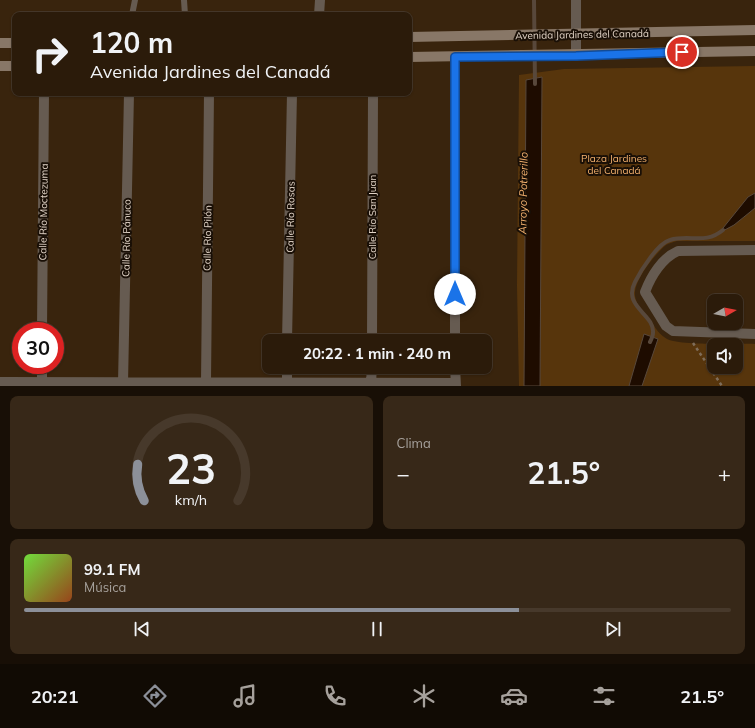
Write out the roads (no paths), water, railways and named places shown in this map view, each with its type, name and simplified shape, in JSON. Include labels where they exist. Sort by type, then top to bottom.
[{"type":"street","points":[[319,12],[320,0]]},
{"type":"street","points":[[576,0],[576,56]]},
{"type":"street","name":"Avenida Jardines del Canadá","points":[[412,37],[755,30]]},
{"type":"street","points":[[0,43],[12,43]]},
{"type":"street","name":"Avenida Jardines del Canadá","points":[[412,57],[576,56],[652,52],[755,51]]},
{"type":"street","points":[[455,57],[455,334]]},
{"type":"street","points":[[0,66],[12,66]]},
{"type":"street","name":"Calle Río Moctezuma","points":[[42,322],[44,96]]},
{"type":"street","name":"Calle Río Pánuco","points":[[123,383],[129,96]]},
{"type":"street","name":"Calle Río Pilón","points":[[206,382],[208,96]]},
{"type":"street","name":"Calle Río Rosas","points":[[287,334],[292,96]]},
{"type":"street","name":"Calle Río San Juan","points":[[372,334],[373,96]]},
{"type":"street","points":[[755,250],[678,251],[672,254],[659,267],[645,292],[666,326],[673,331],[755,334]]},
{"type":"street","points":[[42,374],[42,381]]},
{"type":"street","points":[[287,374],[287,383]]},
{"type":"street","points":[[372,374],[372,382]]},
{"type":"street","points":[[0,382],[372,382],[455,385],[455,374]]},
{"type":"lane","points":[[133,12],[135,0]]},
{"type":"lane","points":[[184,0],[185,12]]},
{"type":"waterway","name":"Arroyo Potrerillo","points":[[534,0],[535,84]]},
{"type":"waterway","points":[[650,342],[653,334],[652,326],[636,304],[632,291],[635,282],[646,264],[655,251],[665,242],[677,238],[710,237],[723,230]]},
{"type":"park label","name":"Plaza Jardines del Canadá","points":[[614,164]]}]
